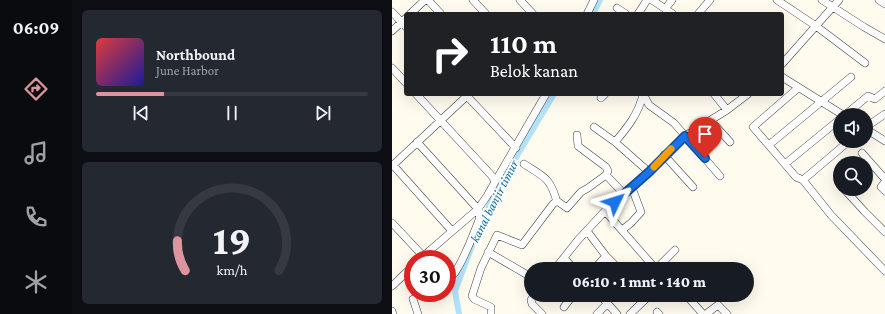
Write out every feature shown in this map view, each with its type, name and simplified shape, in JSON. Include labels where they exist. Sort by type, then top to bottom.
[{"type":"street","points":[[412,12],[426,0],[439,12]]},
{"type":"street","points":[[473,0],[484,12]]},
{"type":"street","points":[[520,0],[531,12]]},
{"type":"street","points":[[588,12],[594,0]]},
{"type":"street","points":[[639,12],[647,0]]},
{"type":"street","points":[[652,0],[670,12]]},
{"type":"street","points":[[665,9],[672,0]]},
{"type":"street","points":[[700,12],[710,0]]},
{"type":"street","points":[[777,0],[816,26],[865,63]]},
{"type":"street","points":[[822,0],[832,8],[885,39]]},
{"type":"street","points":[[784,62],[839,0]]},
{"type":"street","points":[[879,0],[885,4]]},
{"type":"street","points":[[617,8],[623,12]]},
{"type":"street","points":[[392,12],[404,22],[392,31]]},
{"type":"street","points":[[392,68],[404,81]]},
{"type":"street","points":[[769,145],[850,77]]},
{"type":"street","points":[[784,78],[833,109]]},
{"type":"street","points":[[798,88],[753,127],[796,177],[803,180],[831,215],[885,271]]},
{"type":"street","points":[[853,108],[868,96],[875,99],[885,91]]},
{"type":"street","points":[[418,96],[492,176],[495,182]]},
{"type":"street","points":[[452,231],[392,166],[466,96]]},
{"type":"street","points":[[468,96],[516,148]]},
{"type":"street","points":[[430,250],[478,209],[516,148],[545,96]]},
{"type":"street","points":[[615,142],[633,119],[642,96]]},
{"type":"street","points":[[644,96],[649,105],[674,123],[720,176]]},
{"type":"street","points":[[716,96],[727,110]]},
{"type":"street","points":[[561,262],[605,211],[632,188],[685,136],[711,121],[745,96]]},
{"type":"street","points":[[873,123],[885,114]]},
{"type":"street","points":[[711,121],[730,142]]},
{"type":"street","points":[[785,164],[833,125]]},
{"type":"street","points":[[594,127],[615,142],[649,172]]},
{"type":"street","points":[[873,133],[885,141]]},
{"type":"street","points":[[524,164],[550,182],[557,202],[567,208],[581,192],[606,175],[608,171],[606,166],[578,146],[577,135]]},
{"type":"street","points":[[417,142],[480,213],[479,220],[456,271]]},
{"type":"street","points":[[803,180],[841,148]]},
{"type":"street","points":[[862,153],[885,179]]},
{"type":"street","points":[[664,155],[693,188]]},
{"type":"street","points":[[606,175],[624,194]]},
{"type":"street","points":[[885,182],[881,187],[885,191]]},
{"type":"street","points":[[622,230],[641,212],[632,188]]},
{"type":"street","points":[[850,196],[885,232]]},
{"type":"street","points":[[491,314],[491,307],[472,298],[481,268],[498,235],[522,245],[550,207],[557,202]]},
{"type":"street","points":[[605,211],[650,262]]},
{"type":"street","points":[[392,223],[416,250]]},
{"type":"street","points":[[587,231],[612,262]]},
{"type":"street","points":[[666,262],[675,250]]},
{"type":"street","points":[[488,252],[524,273]]},
{"type":"street","points":[[600,262],[606,256]]},
{"type":"street","points":[[564,258],[568,262]]},
{"type":"street","points":[[393,282],[404,273]]},
{"type":"street","points":[[414,302],[418,314]]},
{"type":"street","points":[[532,302],[542,314]]},
{"type":"street","points":[[564,307],[568,302]]},
{"type":"street","points":[[597,314],[603,302]]},
{"type":"street","points":[[608,302],[617,314]]},
{"type":"street","points":[[630,314],[641,302]]},
{"type":"street","points":[[692,302],[703,314]]},
{"type":"street","points":[[706,314],[718,305],[727,314]]},
{"type":"waterway","name":"kanal banjir timur","points":[[594,12],[600,0]]},
{"type":"waterway","name":"kanal banjir timur","points":[[480,225],[501,182],[553,96]]},
{"type":"waterway","name":"kanal banjir timur","points":[[459,314],[455,291],[472,246]]},
{"type":"slow traffic","points":[[654,167],[671,149]]},
{"type":"route","points":[[615,202],[649,172],[664,155],[685,136],[705,158]]}]
